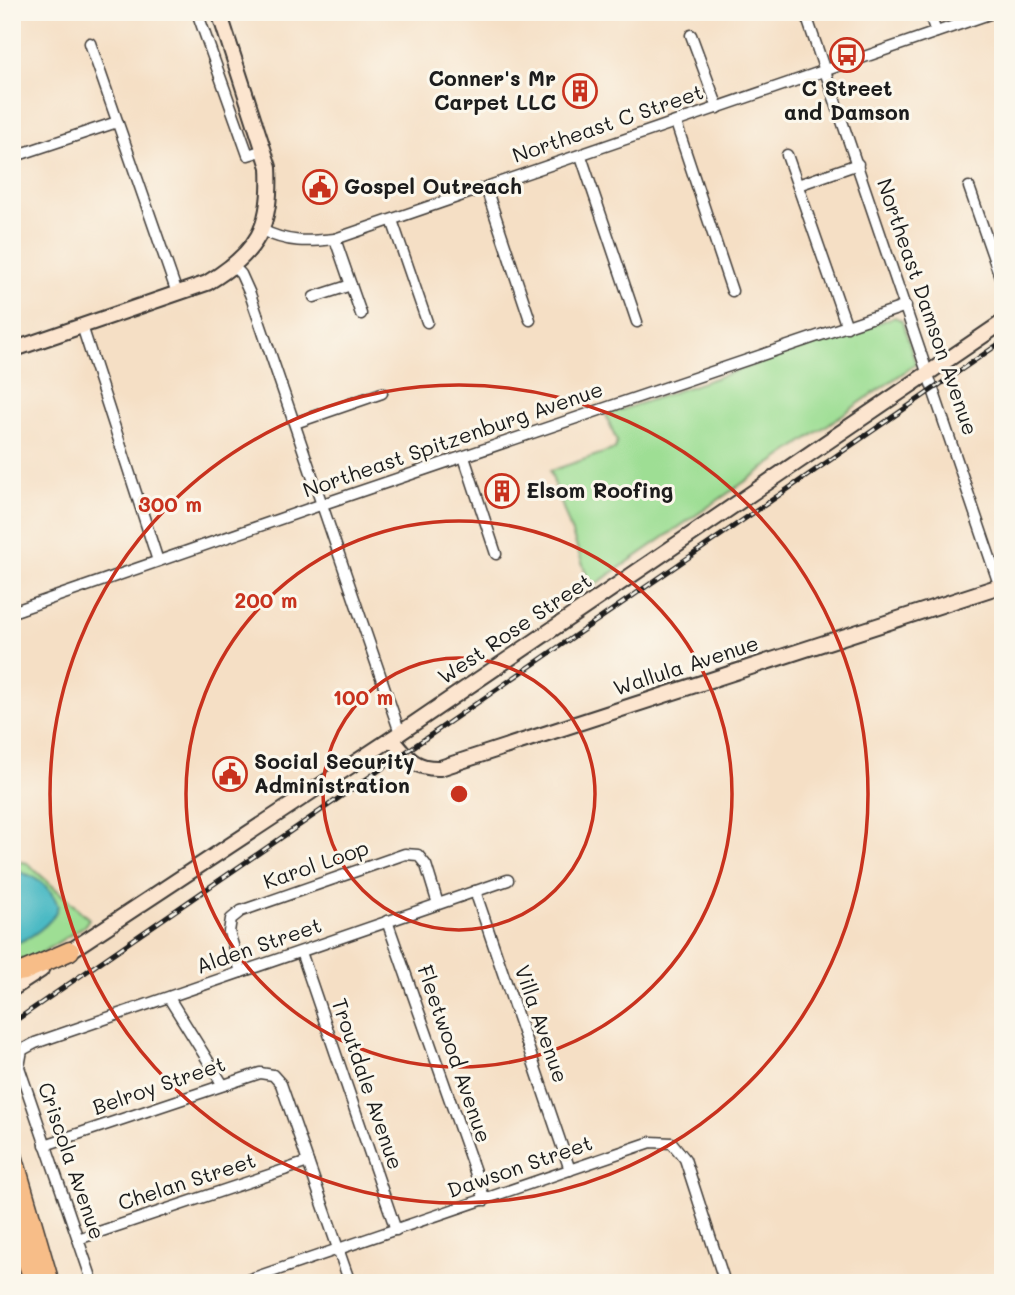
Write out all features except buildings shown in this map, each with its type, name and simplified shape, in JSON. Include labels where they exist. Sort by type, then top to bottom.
[{"type":"highway","points":[[12,973],[24,971],[70,951]]},
{"type":"highway","points":[[12,1152],[50,1283]]},
{"type":"highway","points":[[12,1214],[34,1283]]},
{"type":"main road","points":[[12,350],[207,283],[234,267],[262,230],[268,214],[269,167],[219,12]]},
{"type":"main road","name":"West Rose Street","points":[[12,989],[396,736],[1003,322]]},
{"type":"main road","name":"Wallula Avenue","points":[[396,736],[415,764],[425,768],[440,768],[1002,589]]},
{"type":"street","points":[[197,12],[247,155],[264,150]]},
{"type":"street","name":"Northeast Damson Avenue","points":[[806,12],[1002,589]]},
{"type":"street","points":[[929,12],[936,33]]},
{"type":"street","name":"Northeast C Street","points":[[262,230],[277,238],[304,243],[335,239],[995,12]]},
{"type":"street","points":[[691,34],[719,108]]},
{"type":"street","points":[[90,43],[177,293]]},
{"type":"street","points":[[12,157],[117,122]]},
{"type":"street","points":[[676,123],[732,291]]},
{"type":"street","points":[[787,155],[847,327]]},
{"type":"street","points":[[582,156],[637,322]]},
{"type":"street","points":[[798,185],[859,164]]},
{"type":"street","points":[[969,187],[1003,285]]},
{"type":"street","points":[[486,188],[530,320]]},
{"type":"street","points":[[392,220],[427,322]]},
{"type":"street","points":[[335,239],[361,314]]},
{"type":"street","points":[[234,267],[241,274],[250,294],[323,504],[396,736]]},
{"type":"street","points":[[314,297],[351,285]]},
{"type":"street","name":"Northeast Spitzenburg Avenue","points":[[12,612],[906,306]]},
{"type":"street","points":[[82,326],[159,561]]},
{"type":"street","points":[[295,424],[382,393]]},
{"type":"street","points":[[464,457],[496,554]]},
{"type":"street","name":"Karol Loop","points":[[241,972],[229,932],[231,919],[241,911],[405,854],[418,855],[426,865],[438,904]]},
{"type":"street","name":"Alden Street","points":[[22,1050],[35,1043],[509,880]]},
{"type":"street","name":"Villa Avenue","points":[[475,891],[570,1170]]},
{"type":"street","name":"Fleetwood Avenue","points":[[387,921],[485,1199]]},
{"type":"street","name":"Troutdale Avenue","points":[[301,952],[396,1230]]},
{"type":"street","points":[[169,998],[223,1085]]},
{"type":"street","name":"Criscola Avenue","points":[[22,1050],[19,1067],[93,1283]]},
{"type":"street","name":"Belroy Street","points":[[46,1144],[260,1073],[273,1075],[281,1084],[308,1162]]},
{"type":"street","name":"Dawson Street","points":[[239,1283],[651,1142],[672,1143],[685,1160],[726,1283]]},
{"type":"street","points":[[308,1162],[349,1283]]},
{"type":"street","name":"Chelan Street","points":[[78,1239],[308,1162]]},
{"type":"green space","points":[[895,317],[902,321],[916,364],[593,586],[587,576],[550,471],[615,449],[617,442],[606,415]]},
{"type":"green space","points":[[12,860],[27,863],[89,919],[84,926],[38,955],[12,966]]},
{"type":"water","points":[[12,871],[27,874],[40,882],[51,892],[58,906],[51,919],[40,930],[12,944]]},
{"type":"railway","points":[[12,1023],[1003,341]]},
{"type":"place","name":"C Street and Damson","points":[[847,55]]},
{"type":"place","name":"Conner's Mr Carpet LLC","points":[[580,91]]},
{"type":"place","name":"Gospel Outreach","points":[[320,187]]},
{"type":"place","name":"Elsom Roofing","points":[[502,491]]},
{"type":"place","name":"Social Security Administration","points":[[230,774]]}]
